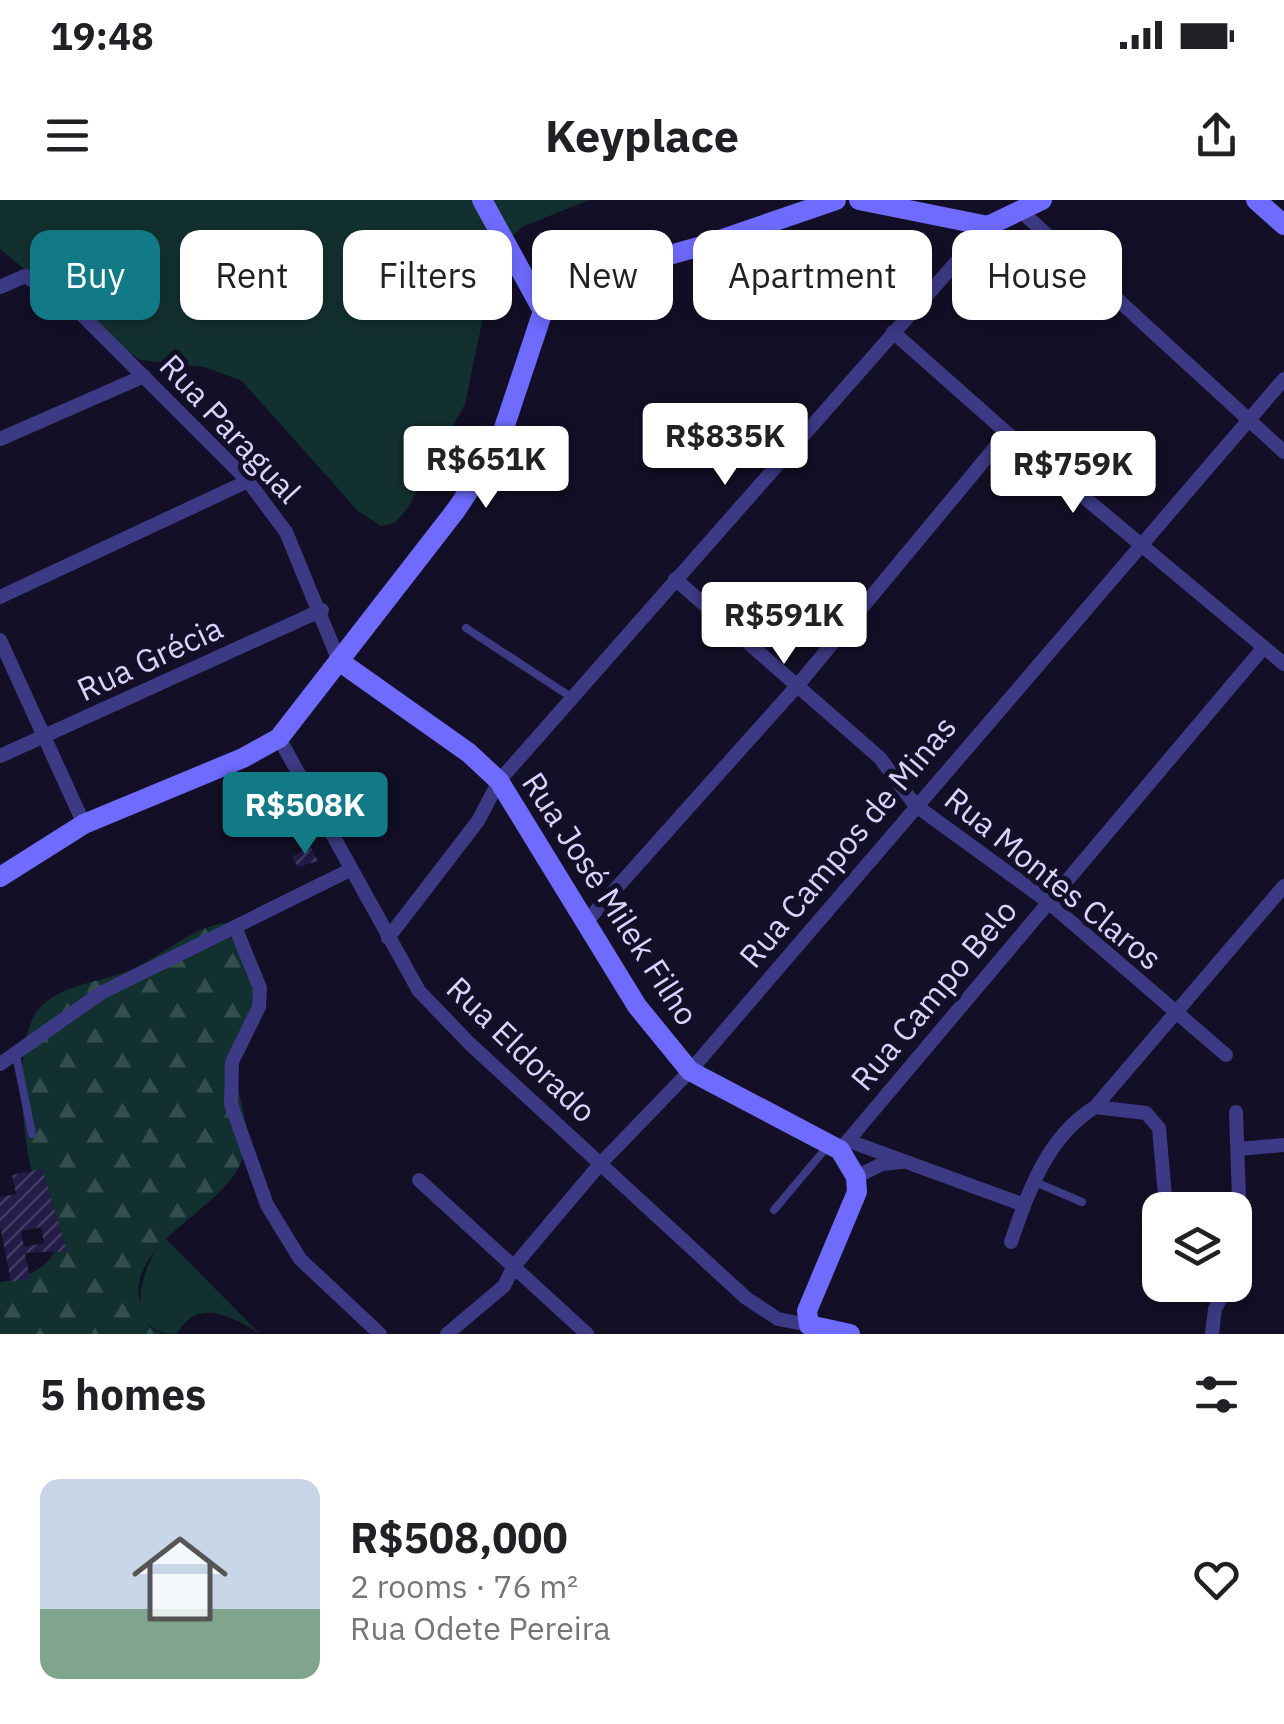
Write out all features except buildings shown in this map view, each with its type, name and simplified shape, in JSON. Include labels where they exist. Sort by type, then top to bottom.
[{"type":"main road","points":[[482,200],[532,291]]},
{"type":"main road","points":[[673,254],[836,200]]},
{"type":"main road","points":[[859,200],[988,226],[1042,200]]},
{"type":"main road","points":[[1256,200],[1284,225]]},
{"type":"main road","points":[[0,877],[84,824],[244,758],[279,738],[486,465],[502,434],[540,320]]},
{"type":"main road","name":"Rua José Milek Filho","points":[[340,662],[469,753],[498,781],[637,1006],[690,1071],[840,1145]]},
{"type":"main road","points":[[840,1145],[856,1178],[857,1192],[808,1312],[809,1325],[850,1334]]},
{"type":"street","points":[[1022,212],[1284,452]]},
{"type":"street","points":[[388,938],[478,821],[498,781],[988,226]]},
{"type":"street","name":"Rua Paragual","points":[[0,287],[25,276],[30,279]]},
{"type":"street","name":"Rua Paragual","points":[[87,320],[248,481],[286,532],[322,610],[340,662]]},
{"type":"street","points":[[893,332],[1006,433],[1284,664]]},
{"type":"street","points":[[0,439],[144,376]]},
{"type":"street","name":"Rua Campos de Minas","points":[[447,1334],[504,1286],[514,1266],[601,1163],[690,1071],[1284,379]]},
{"type":"street","points":[[586,922],[798,686],[1006,433]]},
{"type":"street","points":[[0,597],[248,481]]},
{"type":"street","name":"Rua Montes Claros","points":[[675,579],[880,758],[915,805],[1047,902],[1226,1056]]},
{"type":"street","name":"Rua Grécia","points":[[0,756],[322,610]]},
{"type":"street","points":[[0,640],[84,824]]},
{"type":"street","name":"Rua Campo Belo","points":[[840,1145],[1264,647]]},
{"type":"street","name":"Rua Eldorado","points":[[279,738],[419,991],[470,1044],[746,1298],[778,1318],[809,1325]]},
{"type":"street","points":[[0,1064],[101,993],[350,870]]},
{"type":"street","points":[[1010,1242],[1054,1142],[1070,1122],[1095,1106],[1284,886]]},
{"type":"street","points":[[234,927],[260,988],[258,1008],[232,1062],[231,1104],[267,1206],[300,1259],[380,1334]]},
{"type":"street","points":[[1095,1106],[1146,1112],[1159,1128],[1165,1192]]},
{"type":"street","points":[[1236,1112],[1239,1192]]},
{"type":"street","points":[[840,1145],[902,1162],[1024,1205]]},
{"type":"street","points":[[1238,1149],[1284,1145]]},
{"type":"street","points":[[856,1178],[882,1164],[902,1162]]},
{"type":"street","points":[[418,1180],[587,1334]]},
{"type":"street","points":[[1212,1334],[1219,1302]]},
{"type":"lane","points":[[466,628],[571,698]]},
{"type":"lane","points":[[16,1055],[32,1134]]},
{"type":"lane","points":[[774,1210],[840,1145]]},
{"type":"lane","points":[[1035,1182],[1082,1202]]},
{"type":"green space","points":[[0,200],[589,200],[522,227],[512,236],[512,230],[343,230],[343,320],[483,320],[465,404],[407,509],[395,523],[381,526],[358,511],[242,381],[205,367],[141,360],[86,320],[160,320],[160,230],[30,230],[30,274],[0,249]]},
{"type":"green space","points":[[223,923],[258,991],[237,1072],[247,1139],[241,1163],[229,1182],[173,1232],[144,1269],[139,1290],[143,1314],[150,1327],[163,1334],[0,1334],[0,1282],[27,1275],[44,1265],[51,1258],[56,1240],[33,1175],[26,1138],[22,1090],[30,1024],[38,1010],[57,995],[128,971],[198,931]]},
{"type":"green space","points":[[165,1238],[260,1334],[216,1313],[195,1316],[177,1334],[159,1331],[148,1323],[140,1296],[143,1281]]}]
